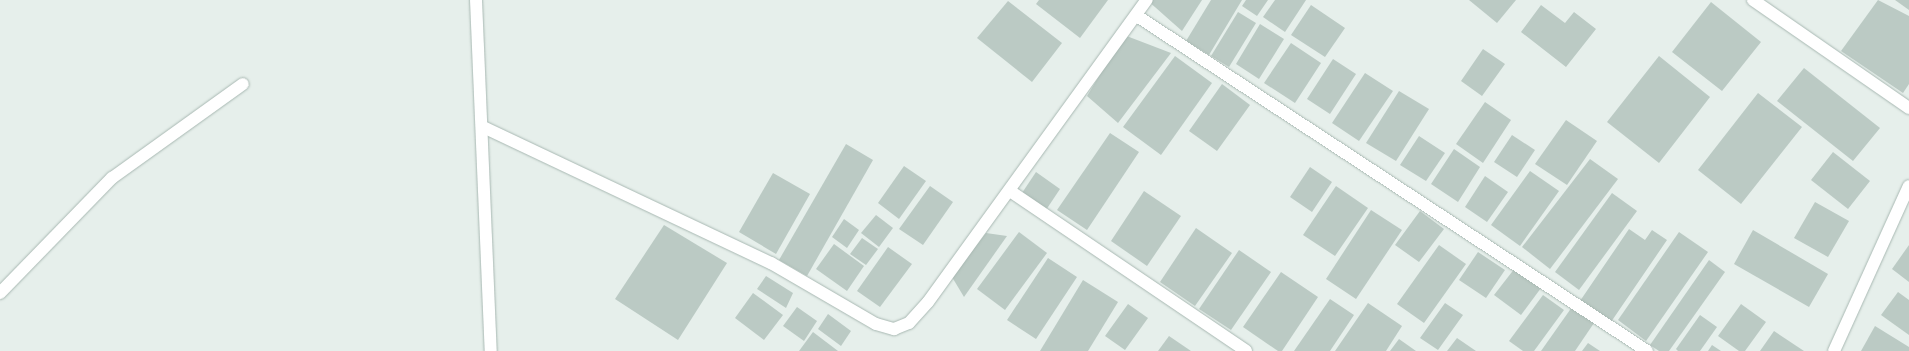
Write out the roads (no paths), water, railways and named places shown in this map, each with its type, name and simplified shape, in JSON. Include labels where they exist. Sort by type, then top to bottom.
[{"type":"street","points":[[476,0],[483,127],[491,351]]},
{"type":"street","points":[[483,127],[770,263],[876,324],[894,329],[909,323],[928,302],[1137,16],[1147,0]]},
{"type":"street","points":[[1753,0],[1909,108]]},
{"type":"street","points":[[1137,16],[1647,351]]},
{"type":"street","points":[[0,293],[112,178],[243,84]]},
{"type":"street","points":[[1836,350],[1909,186]]},
{"type":"street","points":[[1010,191],[1246,351]]}]
